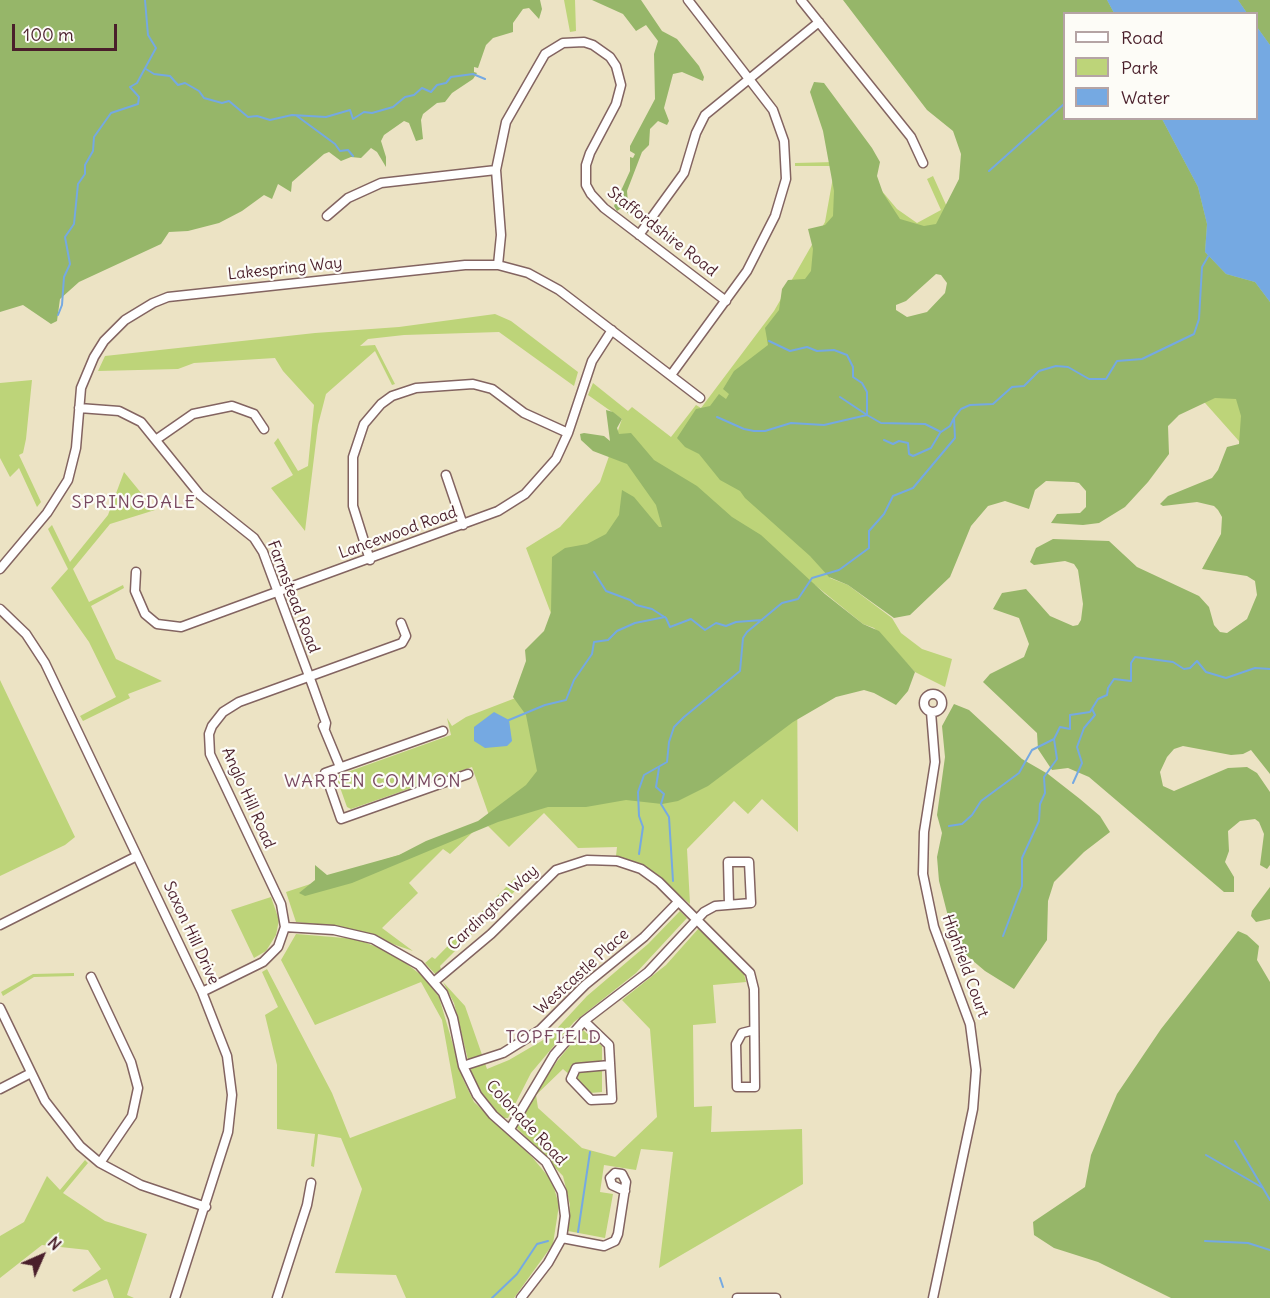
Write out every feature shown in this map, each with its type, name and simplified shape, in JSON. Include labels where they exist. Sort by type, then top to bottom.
[{"type":"street","points":[[670,375],[747,271],[775,216],[786,179],[787,159],[780,125],[773,110],[688,0]]},
{"type":"street","points":[[801,0],[911,137],[923,163]]},
{"type":"street","points":[[639,235],[684,173],[696,133],[705,115],[819,22]]},
{"type":"street","name":"Staffordshire Road","points":[[498,265],[501,235],[496,170],[506,123],[538,62],[545,54],[563,43],[584,42],[593,45],[610,57],[616,66],[621,85],[616,104],[590,153],[586,165],[586,185],[597,202],[726,301]]},
{"type":"street","points":[[327,216],[348,198],[381,183],[496,170]]},
{"type":"street","name":"Lakespring Way","points":[[0,569],[47,513],[68,480],[76,448],[79,408],[87,372],[104,341],[138,311],[168,297],[442,268],[498,265],[528,273],[545,281],[700,398]]},
{"type":"street","name":"Lancewood Road","points":[[136,572],[134,581],[138,601],[151,620],[164,627],[181,627],[370,560],[498,511],[525,494],[548,471],[568,433],[586,374],[612,330]]},
{"type":"street","points":[[370,560],[353,506],[353,457],[364,424],[381,404],[392,396],[416,388],[474,384],[492,389],[524,413],[568,433]]},
{"type":"street","points":[[157,439],[193,414],[232,406],[254,414],[264,429]]},
{"type":"street","name":"Farmstead Road","points":[[79,408],[104,409],[131,416],[141,422],[200,495],[254,538],[263,552],[340,767]]},
{"type":"street","points":[[446,475],[463,525]]},
{"type":"street","name":"Saxon Hill Drive","points":[[0,609],[26,634],[45,663],[202,992],[228,1056],[232,1095],[228,1132],[206,1207],[175,1298]]},
{"type":"street","name":"Anglo Hill Road","points":[[285,927],[282,904],[214,766],[210,754],[209,734],[218,718],[230,706],[402,643],[406,636],[401,623]]},
{"type":"street","name":"Highfield Court","points":[[931,712],[935,762],[924,832],[923,874],[934,927],[970,1024],[976,1070],[973,1109],[933,1298]]},
{"type":"street","points":[[443,731],[325,773],[341,819],[468,774]]},
{"type":"street","points":[[0,925],[137,856]]},
{"type":"street","name":"Cardington Way","points":[[435,981],[491,934],[545,878],[569,864],[601,859],[634,866],[659,882],[750,973],[754,989],[755,1087],[737,1087],[736,1044],[742,1034],[754,1030]]},
{"type":"street","points":[[510,1129],[554,1055],[584,1021],[648,972],[710,908],[750,903],[749,862],[728,862],[729,904]]},
{"type":"street","name":"Westcastle Place","points":[[463,1066],[503,1053],[540,1030],[585,985],[644,937],[678,902]]},
{"type":"street","points":[[202,992],[263,962],[278,947],[285,927]]},
{"type":"street","name":"Colonade Road","points":[[285,927],[334,930],[373,939],[405,955],[435,981],[448,1004],[463,1066],[477,1095],[546,1162],[558,1180],[565,1204],[562,1238],[548,1263],[521,1298]]},
{"type":"street","points":[[91,976],[131,1062],[138,1088],[132,1116],[100,1163]]},
{"type":"street","points":[[0,1008],[54,1116],[80,1146],[100,1163],[141,1185],[206,1207]]},
{"type":"street","points":[[584,1021],[609,1045],[612,1100],[591,1100],[571,1079],[576,1068],[610,1065]]},
{"type":"street","points":[[0,1089],[31,1073]]},
{"type":"street","points":[[277,1298],[307,1206],[312,1183]]},
{"type":"street","points":[[562,1238],[604,1246],[615,1241],[625,1191]]},
{"type":"street","points":[[737,1298],[776,1298]]},
{"type":"green space","points":[[0,0],[540,0],[542,9],[539,19],[529,8],[523,9],[513,23],[513,32],[493,38],[486,45],[478,68],[474,67],[474,72],[477,73],[473,79],[452,93],[445,102],[437,103],[423,114],[421,120],[423,139],[416,141],[409,123],[404,121],[384,135],[381,141],[386,157],[386,167],[377,152],[371,148],[361,158],[351,157],[341,161],[329,152],[324,154],[292,182],[291,192],[278,184],[272,199],[264,195],[242,211],[219,223],[188,231],[169,232],[161,244],[79,282],[60,299],[57,321],[51,324],[23,305],[0,312]]},
{"type":"green space","points":[[564,0],[575,0],[576,31],[570,32]]},
{"type":"green space","points":[[592,0],[641,0],[662,31],[677,39],[699,66],[704,77],[703,81],[682,72],[673,74],[664,108],[669,121],[667,125],[658,121],[650,129],[649,145],[642,152],[627,191],[629,215],[623,207],[617,211],[614,206],[630,171],[630,157],[633,158],[635,154],[630,151],[630,146],[655,99],[654,54],[658,41],[646,25],[636,31],[623,14]]},
{"type":"green space","points":[[843,0],[1107,0],[1113,12],[1063,12],[1063,120],[1163,120],[1198,187],[1207,224],[1205,252],[1226,274],[1255,282],[1270,302],[1270,774],[1251,750],[1243,754],[1231,755],[1183,746],[1174,749],[1167,757],[1160,772],[1163,786],[1174,791],[1228,768],[1247,767],[1257,773],[1270,792],[1270,865],[1267,869],[1260,865],[1264,834],[1259,822],[1255,819],[1240,821],[1228,831],[1229,851],[1225,862],[1234,877],[1234,892],[1224,892],[1089,777],[1068,768],[1052,770],[1038,749],[1037,733],[983,682],[990,674],[1024,657],[1029,644],[1019,618],[993,609],[1002,593],[1026,589],[1050,616],[1073,626],[1078,625],[1081,620],[1083,604],[1078,570],[1074,564],[1065,561],[1034,565],[1030,562],[1036,548],[1053,539],[1109,541],[1137,567],[1199,596],[1209,607],[1214,625],[1220,632],[1227,633],[1247,619],[1257,595],[1255,581],[1247,576],[1202,569],[1221,534],[1222,517],[1218,510],[1214,506],[1197,502],[1163,506],[1160,504],[1168,496],[1212,478],[1218,470],[1227,447],[1239,444],[1241,416],[1236,399],[1215,398],[1179,415],[1168,426],[1169,454],[1125,507],[1099,523],[1083,525],[1051,523],[1057,514],[1080,513],[1086,507],[1086,491],[1079,483],[1074,482],[1046,481],[1035,490],[1029,509],[1005,501],[988,506],[971,526],[950,577],[910,615],[894,618],[848,585],[829,577],[810,556],[740,491],[720,480],[699,454],[685,447],[677,438],[696,409],[710,406],[719,394],[726,399],[729,394],[723,389],[734,371],[768,345],[765,328],[779,310],[782,289],[788,280],[805,279],[811,271],[813,249],[808,229],[825,225],[833,216],[834,191],[823,131],[810,92],[814,82],[824,83],[872,148],[880,162],[877,176],[883,193],[900,219],[924,226],[936,224],[959,179],[961,154],[953,131],[927,110]],"holes":[[[936,274],[941,275],[947,283],[945,293],[927,312],[907,317],[896,310],[896,305],[906,301]]]},
{"type":"green space","points":[[859,0],[1270,0],[1270,476],[1134,323],[955,259],[903,248],[830,578],[848,585],[892,618],[901,633],[922,649],[952,659],[945,687],[915,672],[874,628],[863,624],[815,585],[797,667],[798,832],[762,799],[748,814],[734,801],[687,849],[690,904],[641,864],[616,856],[617,847],[578,848],[544,813],[509,847],[488,826],[492,824],[472,767],[351,809],[347,807],[337,779],[339,775],[451,735],[447,718],[452,726],[466,717],[539,689],[560,637],[526,548],[560,527],[600,482],[622,419],[588,395],[593,383],[628,411],[632,407],[671,437],[696,405],[701,408],[774,311],[825,222],[835,166],[795,166],[795,163],[835,162],[876,184],[897,209],[917,223],[941,210],[927,179],[933,176],[947,207],[965,192],[971,142]]},
{"type":"green space","points":[[1238,0],[1270,0],[1270,45],[1258,28],[1258,12],[1246,12]]},
{"type":"green space","points":[[495,314],[511,321],[578,372],[574,386],[499,332],[404,335],[368,339],[360,346],[375,345],[395,384],[392,385],[375,351],[326,394],[318,425],[305,531],[271,488],[293,475],[274,443],[278,438],[298,471],[308,466],[314,405],[283,371],[275,358],[194,363],[178,369],[98,371],[105,356],[315,333],[399,327]]},
{"type":"green space","points":[[32,380],[26,439],[23,453],[19,455],[41,502],[37,507],[19,468],[10,477],[0,458],[0,383]]},
{"type":"green space","points":[[606,410],[622,419],[617,428],[619,434],[631,433],[654,460],[697,486],[732,517],[761,535],[825,594],[863,624],[879,631],[915,672],[908,691],[896,705],[864,690],[836,697],[793,722],[708,786],[678,801],[662,804],[626,800],[586,807],[548,807],[498,822],[352,883],[305,896],[299,893],[315,880],[315,865],[327,875],[399,855],[426,841],[478,821],[526,785],[537,771],[526,715],[513,697],[526,661],[525,650],[544,631],[551,612],[552,557],[565,548],[587,544],[606,534],[619,515],[622,490],[634,497],[659,527],[662,527],[656,505],[627,464],[593,451],[581,440],[580,434],[584,433],[604,436],[610,441]]},
{"type":"green space","points":[[124,472],[155,510],[110,524],[73,569],[89,602],[123,585],[124,588],[91,606],[116,659],[162,681],[128,694],[130,698],[83,721],[80,716],[116,697],[89,642],[51,588],[68,569],[48,529],[52,525],[70,562],[108,515]]},
{"type":"green space","points":[[0,680],[75,837],[65,845],[0,876]]},
{"type":"green space","points":[[954,704],[969,710],[1022,759],[1048,774],[1080,799],[1100,816],[1110,832],[1084,852],[1054,882],[1048,901],[1047,940],[1014,989],[985,971],[959,949],[953,936],[939,881],[937,857],[942,833],[937,815],[945,757],[942,726]]},
{"type":"green space","points":[[475,830],[450,854],[443,849],[409,883],[418,893],[382,928],[413,951],[343,927],[296,922],[286,892]]},
{"type":"green space","points":[[518,875],[525,881],[440,966],[441,969],[436,975],[425,963],[432,957],[435,959]]},
{"type":"green space","points":[[1270,887],[1270,919],[1256,922],[1251,916],[1252,911]]},
{"type":"green space","points":[[271,897],[279,920],[276,935],[266,951],[254,958],[231,910]]},
{"type":"green space","points":[[680,911],[687,918],[636,973],[574,1022],[531,1073],[508,1118],[503,1118],[487,1103],[472,1076],[454,1003],[443,982],[465,1006],[487,1069],[509,1060],[550,1036],[587,996],[648,944]]},
{"type":"green space","points":[[699,928],[744,974],[746,982],[713,985],[716,1023],[693,1025],[694,1107],[712,1106],[711,1132],[802,1129],[803,1184],[659,1268],[673,1152],[641,1149],[636,1170],[604,1165],[600,1192],[613,1194],[605,1238],[568,1231],[570,1205],[563,1176],[516,1127],[535,1093],[583,1030],[602,1046],[602,1092],[590,1093],[563,1069],[536,1095],[538,1108],[582,1148],[615,1157],[657,1117],[650,1029],[622,1000],[666,965]]},
{"type":"green space","points":[[1238,931],[1247,935],[1259,946],[1257,960],[1270,982],[1270,1298],[1171,1298],[1098,1262],[1054,1248],[1034,1235],[1033,1222],[1085,1187],[1091,1155],[1117,1094],[1161,1029]]},
{"type":"green space","points":[[296,934],[357,939],[394,954],[425,978],[439,997],[463,1079],[474,1102],[532,1157],[552,1181],[559,1205],[553,1244],[514,1298],[406,1298],[396,1275],[335,1273],[362,1189],[341,1138],[318,1134],[314,1167],[311,1166],[315,1134],[277,1129],[277,1065],[265,1015],[278,1007],[262,972],[267,969],[332,1093],[350,1138],[456,1098],[442,1020],[421,982],[315,1025],[281,960]]},
{"type":"green space","points":[[74,973],[74,976],[34,977],[3,996],[1,992],[33,974]]},
{"type":"green space","points":[[85,1160],[88,1163],[63,1193],[105,1221],[147,1234],[127,1295],[134,1298],[114,1298],[107,1279],[74,1292],[72,1290],[101,1269],[88,1250],[42,1245],[0,1278],[0,1236],[24,1222],[47,1176],[60,1190]]},
{"type":"water","points":[[1107,0],[1238,0],[1246,12],[1113,12]]},
{"type":"water","points":[[1258,28],[1270,45],[1270,302],[1255,282],[1226,274],[1205,252],[1207,224],[1198,187],[1163,120],[1258,120]]},
{"type":"water","points":[[494,712],[509,720],[512,741],[507,746],[485,748],[474,741],[474,727]]},
{"type":"waterway","points":[[58,315],[62,305],[64,277],[70,264],[65,237],[74,224],[78,184],[85,174],[85,165],[93,151],[94,137],[111,113],[138,104],[139,97],[130,87],[137,83],[156,48],[148,35],[145,0]]},
{"type":"waterway","points":[[146,69],[154,74],[170,76],[178,85],[185,83],[199,91],[204,98],[222,103],[229,101],[248,117],[257,116],[270,120],[292,115],[326,117],[350,110],[353,119],[364,112],[372,113],[393,107],[422,88],[431,92],[437,85],[446,83],[451,77],[473,74],[485,79]]},
{"type":"waterway","points":[[989,171],[1063,105]]},
{"type":"waterway","points":[[297,116],[335,144],[340,151],[348,150],[353,156]]},
{"type":"waterway","points":[[639,854],[643,827],[639,816],[638,792],[644,775],[667,762],[669,742],[674,727],[740,671],[743,638],[747,632],[782,603],[798,599],[812,578],[839,570],[869,548],[869,531],[884,514],[893,496],[913,488],[955,438],[954,418],[961,409],[970,405],[993,404],[1012,387],[1024,386],[1039,371],[1056,366],[1068,367],[1089,379],[1106,379],[1117,361],[1142,359],[1194,334],[1199,319],[1202,267],[1209,255]]},
{"type":"waterway","points":[[769,341],[790,351],[807,347],[817,351],[834,350],[847,355],[853,367],[853,377],[862,383],[867,392],[867,414]]},
{"type":"waterway","points":[[840,397],[867,415]]},
{"type":"waterway","points":[[717,417],[744,429],[765,431],[791,423],[824,425],[867,415],[881,423],[925,424],[941,432],[950,426],[954,418]]},
{"type":"waterway","points":[[884,440],[893,444],[899,441],[908,443],[909,454],[913,456],[931,448],[940,433]]},
{"type":"waterway","points":[[594,572],[606,591],[630,600],[636,605],[652,609],[666,618],[670,627],[691,619],[705,630],[716,623],[726,626],[736,622],[762,620]]},
{"type":"waterway","points":[[509,720],[545,705],[566,700],[574,680],[592,654],[594,642],[608,640],[617,631],[635,623],[665,617]]},
{"type":"waterway","points":[[1003,936],[1022,886],[1022,858],[1039,821],[1040,804],[1045,793],[1044,777],[1057,759],[1054,739],[1060,727],[1070,729],[1070,715],[1090,712],[1098,699],[1107,695],[1108,688],[1114,679],[1131,681],[1131,663],[1135,657],[1173,662],[1184,669],[1190,668],[1197,661],[1206,672],[1226,678],[1255,668],[1270,669]]},
{"type":"waterway","points":[[1073,783],[1082,763],[1077,747],[1084,728],[1095,715],[1092,709]]},
{"type":"waterway","points":[[949,826],[962,824],[972,815],[981,801],[1019,773],[1032,750],[1054,739]]},
{"type":"waterway","points":[[659,768],[656,787],[664,794],[661,804],[669,817],[673,881]]},
{"type":"waterway","points":[[1235,1141],[1270,1200]]},
{"type":"waterway","points":[[578,1232],[590,1152]]},
{"type":"waterway","points":[[1206,1155],[1263,1188]]},
{"type":"waterway","points":[[492,1298],[517,1274],[537,1244],[548,1241]]},
{"type":"waterway","points":[[1205,1241],[1248,1243],[1270,1250]]},
{"type":"waterway","points":[[720,1278],[723,1287]]},
{"type":"district","name":"SPRINGDALE","points":[[134,503]]},
{"type":"district","name":"WARREN COMMON","points":[[373,782]]},
{"type":"district","name":"TOPFIELD","points":[[554,1038]]}]
